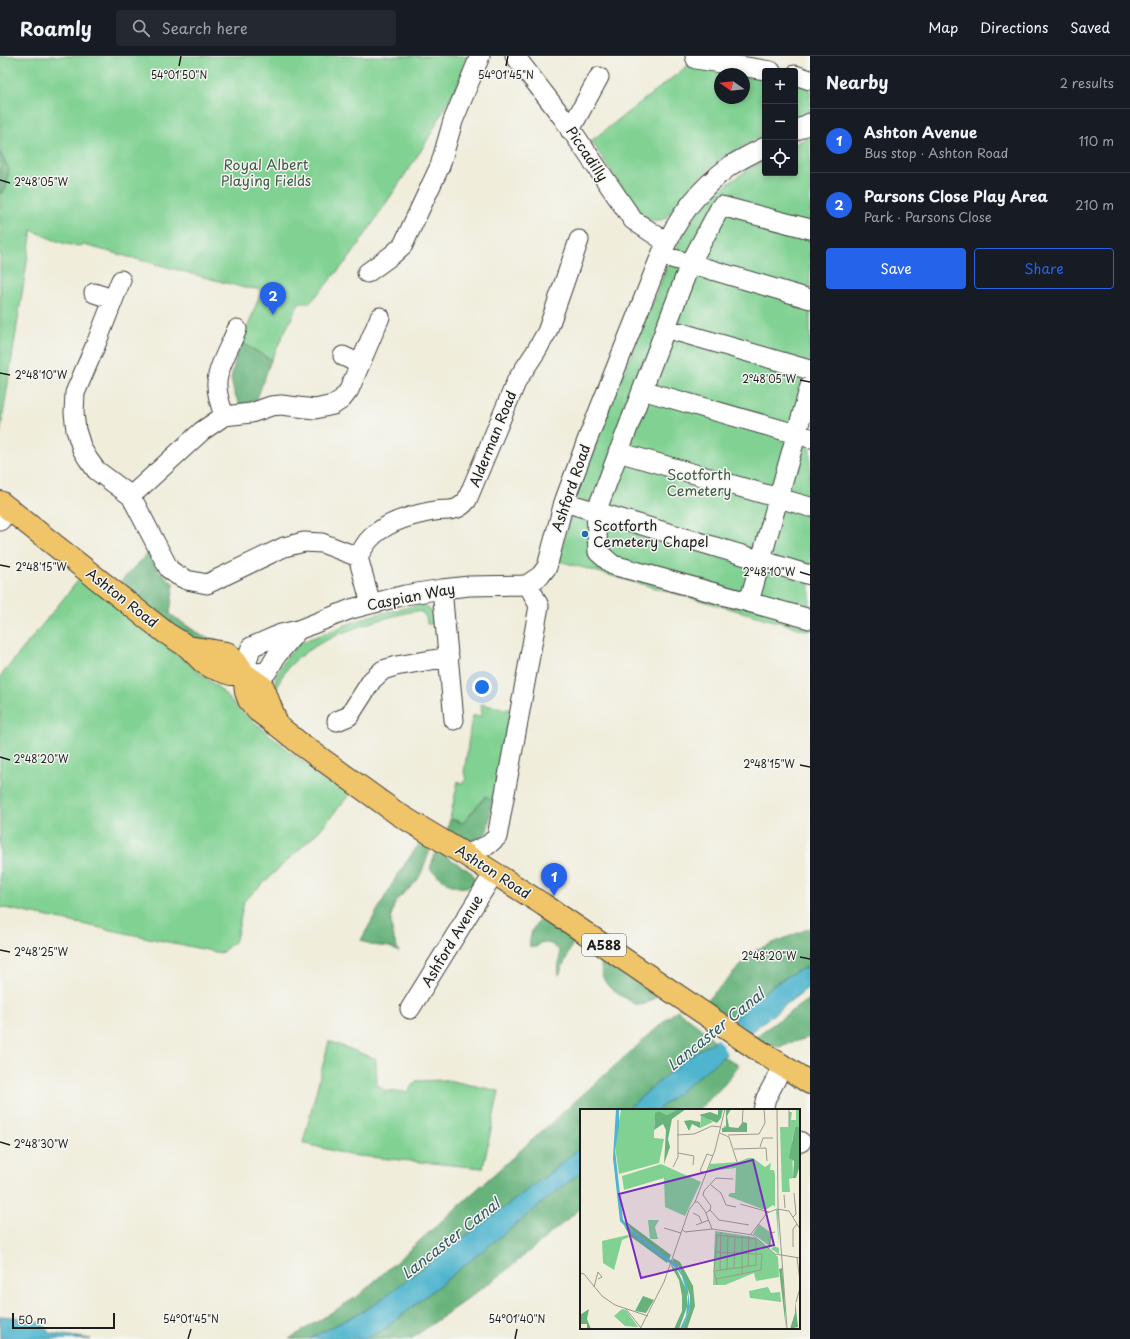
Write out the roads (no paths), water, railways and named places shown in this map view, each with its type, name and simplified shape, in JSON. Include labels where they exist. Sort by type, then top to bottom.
[{"type":"main road","name":"Ashton Road","points":[[3,511],[166,634],[188,647],[227,653],[244,674],[263,687],[277,725],[302,745],[398,814],[466,854],[544,905],[748,1044],[810,1083]]},
{"type":"street","points":[[367,273],[403,245],[440,166],[453,122],[480,56]]},
{"type":"street","name":"Piccadilly","points":[[515,56],[570,130],[633,220],[663,249],[690,264],[810,299]]},
{"type":"street","points":[[695,56],[696,59],[762,70]]},
{"type":"street","points":[[798,76],[810,80]]},
{"type":"street","points":[[570,130],[599,78]]},
{"type":"street","points":[[798,129],[810,123]]},
{"type":"street","name":"Ashford Road","points":[[528,584],[540,576],[547,567],[564,502],[663,249],[683,212],[709,184],[731,166],[762,149]]},
{"type":"street","points":[[810,229],[721,206],[690,264],[596,512],[598,552],[613,565],[810,619]]},
{"type":"street","name":"Alderman Road","points":[[358,557],[368,541],[384,528],[406,518],[434,511],[462,507],[468,500],[517,380],[547,332],[579,263],[579,240]]},
{"type":"street","points":[[120,280],[76,393],[74,413],[76,430],[82,449],[96,470],[131,496],[169,569],[177,575],[192,581],[207,584],[284,547],[304,542],[322,542],[358,557],[371,604]]},
{"type":"street","points":[[94,293],[113,299]]},
{"type":"street","points":[[131,496],[202,431],[224,416],[251,413],[271,406],[281,405],[315,409],[332,405],[342,399],[349,390],[380,317]]},
{"type":"street","points":[[665,328],[810,370]]},
{"type":"street","points":[[224,416],[218,396],[217,382],[221,368],[238,329]]},
{"type":"street","points":[[343,356],[360,364]]},
{"type":"street","points":[[749,602],[779,498],[803,436],[810,386]]},
{"type":"street","points":[[642,390],[803,436]]},
{"type":"street","points":[[618,452],[810,507]]},
{"type":"street","points":[[564,502],[810,575]]},
{"type":"street","points":[[466,854],[488,845],[496,837],[539,606],[528,584]]},
{"type":"street","name":"Caspian Way","points":[[298,630],[277,655],[267,672],[244,674],[251,647],[333,616],[405,595],[469,586],[528,584]]},
{"type":"street","points":[[442,589],[457,714]]},
{"type":"street","points":[[337,721],[349,716],[372,680],[383,670],[396,666],[449,657]]},
{"type":"street","name":"Ashford Avenue","points":[[410,1009],[494,873]]},
{"type":"street","points":[[763,1109],[766,1098],[783,1066]]},
{"type":"water","points":[[810,967],[810,986],[749,1033],[729,1052],[658,1109],[627,1109],[688,1057],[715,1041],[752,1002],[762,994],[791,974]]},
{"type":"water","points":[[580,1148],[580,1173],[386,1328],[365,1339],[309,1339],[372,1306],[546,1176]]},
{"type":"water","points":[[0,1316],[23,1318],[41,1323],[50,1333],[91,1339],[0,1339]]},
{"type":"place","name":"Parsons Close Play Area","points":[[273,315]]},
{"type":"place","name":"Scotforth Cemetery Chapel","points":[[585,534]]},
{"type":"place","name":"Ashton Avenue","points":[[554,896]]},
{"type":"park label","name":"Royal Albert Playing Fields","points":[[266,174]]},
{"type":"park label","name":"Scotforth Cemetery","points":[[699,484]]},
{"type":"water label","name":"Lancaster Canal","points":[[716,1030]]},
{"type":"water label","name":"Lancaster Canal","points":[[451,1239]]}]
